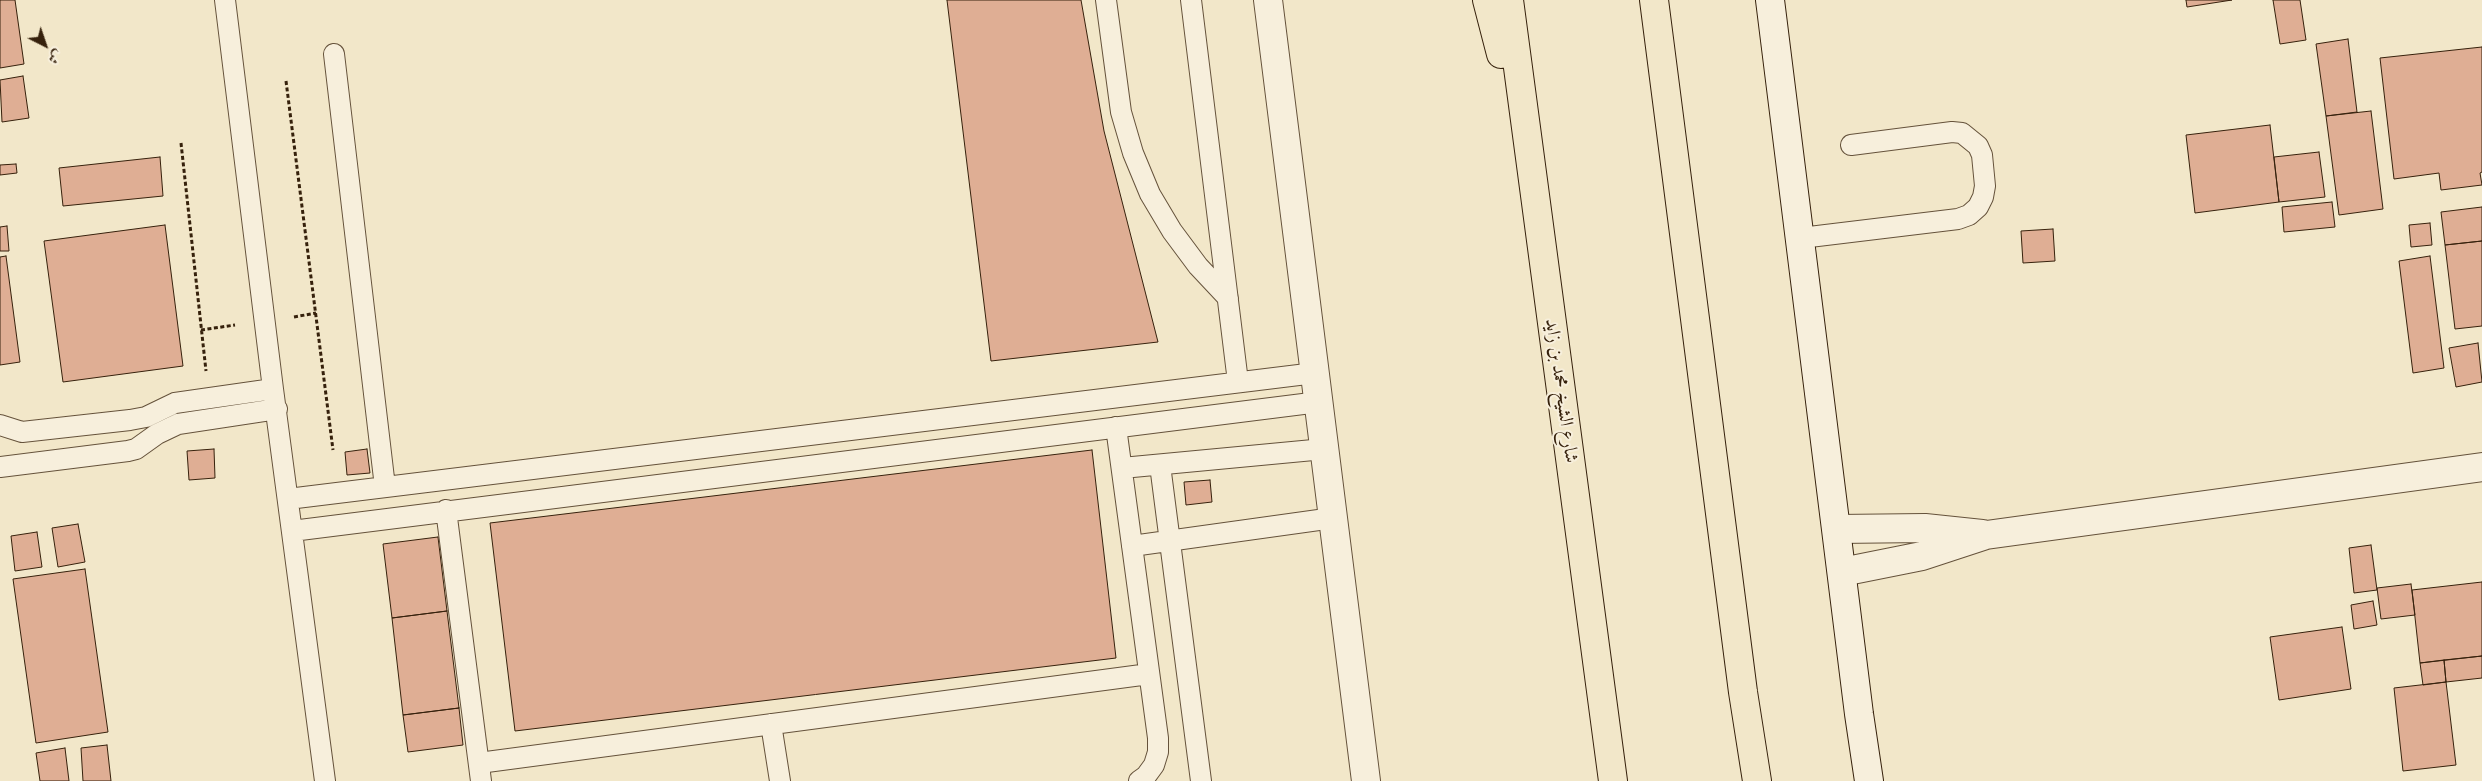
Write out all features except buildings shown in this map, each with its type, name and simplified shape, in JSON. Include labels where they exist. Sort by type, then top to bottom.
[{"type":"highway","points":[[1487,0],[1528,153]]},
{"type":"highway","name":"شارع الشيخ محمد بن زايد","points":[[1508,0],[1613,781]]},
{"type":"highway","points":[[1654,0],[1743,692],[1758,781]]},
{"type":"street","points":[[1268,0],[1366,781]]},
{"type":"street","points":[[1770,0],[1869,781]]},
{"type":"street","points":[[1842,572],[1922,556],[1986,535],[2482,467]]},
{"type":"street","points":[[1837,530],[1925,528],[1986,535]]},
{"type":"lane","points":[[225,0],[324,781]]},
{"type":"lane","points":[[1106,0],[1121,112],[1133,153],[1143,178],[1172,231],[1198,266],[1228,298]]},
{"type":"lane","points":[[1191,0],[1238,382]]},
{"type":"lane","points":[[334,54],[385,487]]},
{"type":"lane","points":[[1800,238],[1958,219],[1969,215],[1978,207],[1983,197],[1985,186],[1982,155],[1978,146],[1962,133],[1952,132],[1852,145]]},
{"type":"lane","points":[[288,499],[1315,373]]},
{"type":"lane","points":[[0,425],[22,432],[130,420],[146,417],[175,403],[209,398],[275,399]]},
{"type":"lane","points":[[0,467],[128,451],[136,449],[157,434],[178,424],[275,399]]},
{"type":"lane","points":[[292,531],[446,510],[1318,402]]},
{"type":"lane","points":[[1116,427],[1158,752],[1154,765],[1146,776],[1139,781]]},
{"type":"lane","points":[[1122,468],[1324,449]]},
{"type":"lane","points":[[1160,465],[1201,781]]},
{"type":"lane","points":[[446,510],[480,772],[771,724],[1149,674]]},
{"type":"lane","points":[[1132,546],[1333,518]]},
{"type":"lane","points":[[771,724],[780,781]]},
{"type":"path","points":[[286,81],[333,450]]},
{"type":"path","points":[[181,142],[209,398]]}]
